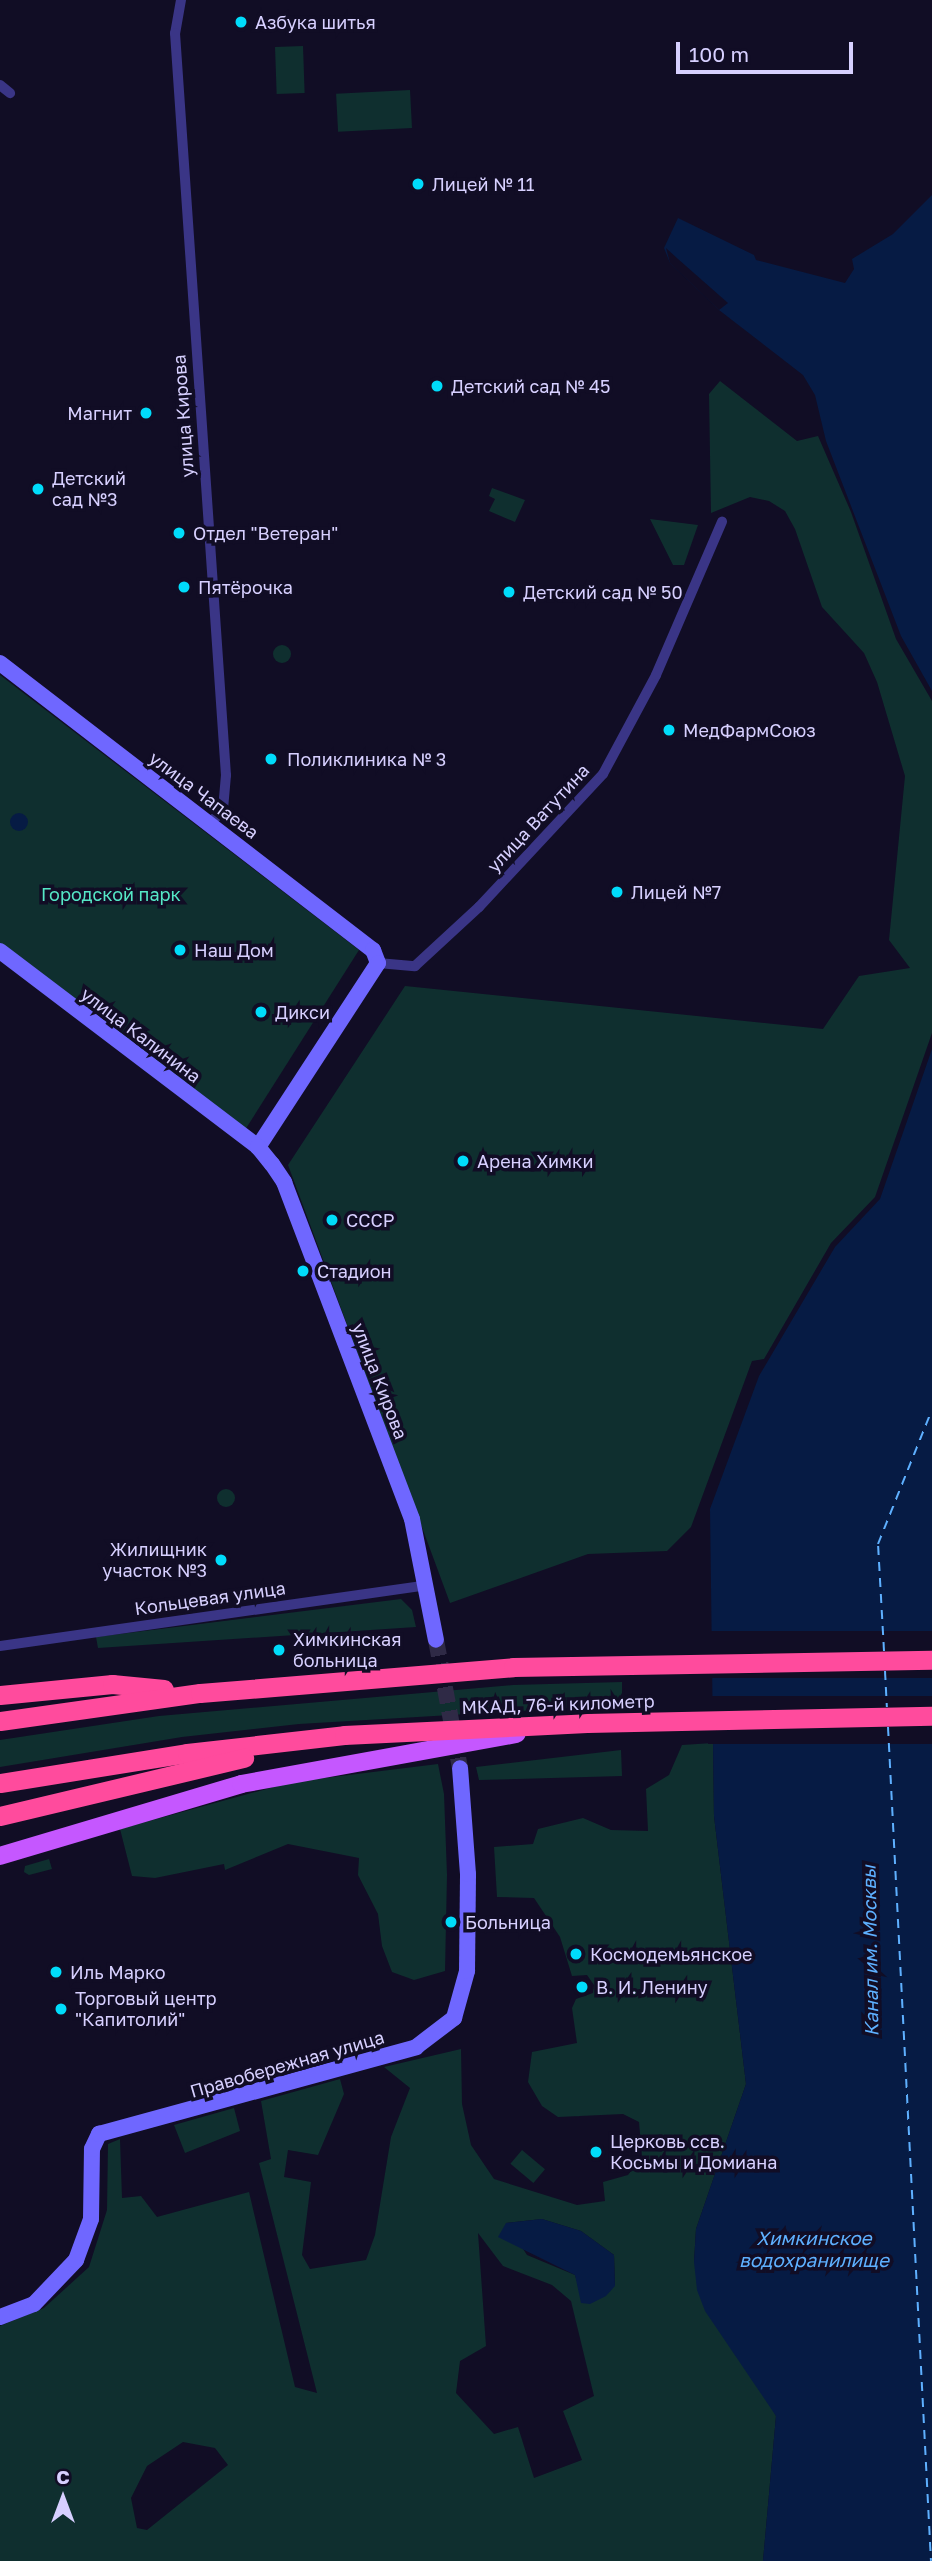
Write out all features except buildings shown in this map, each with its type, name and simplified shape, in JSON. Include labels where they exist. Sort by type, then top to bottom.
[{"type":"highway","name":"МКАД, 76-й километр","points":[[200,1693],[513,1667],[932,1660]]},
{"type":"highway","points":[[0,1695],[112,1684],[200,1693]]},
{"type":"highway","points":[[0,1721],[200,1693]]},
{"type":"highway","name":"МКАД, 76-й километр","points":[[6,1783],[187,1754],[344,1735],[587,1723],[932,1716]]},
{"type":"highway","points":[[0,1816],[344,1735]]},
{"type":"main road","points":[[0,1856],[156,1806],[343,1763],[587,1723]]},
{"type":"street","name":"улица Кирова","points":[[181,0],[175,33],[226,775],[223,812],[209,822]]},
{"type":"street","points":[[0,85],[10,93]]},
{"type":"street","name":"улица Ватутина","points":[[378,963],[415,966],[579,805],[621,745],[722,522]]},
{"type":"street","name":"улица Чапаева","points":[[0,663],[356,936],[373,950],[378,963]]},
{"type":"street","name":"улица Калинина","points":[[0,951],[258,1147]]},
{"type":"street","points":[[258,1147],[378,963]]},
{"type":"street","name":"улица Кирова","points":[[258,1147],[284,1182],[412,1519],[436,1640]]},
{"type":"street","name":"Кольцевая улица","points":[[0,1646],[426,1585]]},
{"type":"street","name":"Правобережная улица","points":[[0,2317],[34,2304],[76,2260],[91,2219],[92,2149],[99,2134],[416,2047],[454,2018],[466,1987],[468,1959],[468,1874],[460,1768]]},
{"type":"green space","points":[[303,46],[305,93],[277,94],[275,47]]},
{"type":"green space","points":[[410,90],[412,128],[338,132],[336,94]]},
{"type":"green space","points":[[720,381],[797,441],[818,436],[851,512],[896,639],[932,701],[932,1033],[875,1197],[831,1243],[764,1359],[752,1361],[691,1527],[667,1551],[588,1554],[450,1603],[288,1165],[405,986],[823,1029],[859,976],[910,968],[889,940],[905,776],[877,682],[864,653],[822,607],[795,529],[785,511],[769,501],[750,497],[711,513],[709,394]]},
{"type":"green space","points":[[492,488],[525,500],[515,522],[489,511],[495,499],[489,496]]},
{"type":"green space","points":[[650,519],[698,525],[684,565],[673,565]]},
{"type":"green space","points":[[282,645],[288,648],[291,654],[288,660],[282,663],[276,660],[273,654],[276,648]]},
{"type":"green space","name":"Городской парк","points":[[0,675],[359,950],[245,1130],[0,943]]},
{"type":"green space","points":[[226,1489],[232,1492],[235,1498],[232,1504],[226,1507],[220,1504],[217,1498],[220,1492]]},
{"type":"green space","points":[[401,1599],[412,1610],[416,1627],[98,1648],[96,1637]]},
{"type":"green space","points":[[622,1682],[622,1705],[299,1724],[182,1737],[0,1767],[0,1740],[159,1716],[513,1685]]},
{"type":"green space","points":[[713,1743],[714,1816],[746,2084],[696,2229],[694,2262],[776,2416],[763,2561],[0,2561],[0,2326],[44,2308],[89,2267],[107,2210],[108,2144],[120,2139],[122,2198],[141,2196],[157,2217],[249,2192],[295,2387],[317,2393],[259,2163],[271,2159],[261,2101],[340,2079],[344,2094],[318,2155],[288,2150],[284,2177],[311,2182],[302,2255],[310,2269],[366,2260],[375,2235],[391,2137],[410,2088],[384,2067],[461,2049],[462,2104],[471,2145],[494,2179],[577,2205],[605,2201],[603,2182],[628,2175],[642,2156],[639,2122],[623,2114],[558,2117],[542,2106],[528,2082],[532,2052],[577,2043],[572,2008],[576,1999],[593,1993],[594,1985],[587,1975],[572,1976],[560,1937],[534,1898],[497,1897],[494,1847],[533,1844],[538,1829],[583,1818],[611,1830],[648,1831],[646,1789],[669,1775],[682,1745]],"holes":[[[542,2219],[581,2231],[614,2255],[615,2286],[579,2288],[575,2275],[527,2255],[506,2223]],[[478,2233],[503,2266],[552,2285],[571,2301],[594,2396],[563,2411],[582,2460],[534,2478],[518,2427],[494,2434],[456,2393],[460,2361],[486,2346]],[[183,2442],[215,2448],[228,2465],[147,2530],[137,2528],[131,2498],[147,2466]]]},
{"type":"green space","points":[[621,1750],[622,1776],[479,1780],[476,1767]]},
{"type":"green space","points":[[438,1764],[444,1794],[447,1875],[445,1971],[414,1980],[392,1972],[382,1946],[378,1914],[358,1875],[359,1858],[288,1844],[225,1870],[224,1864],[155,1878],[132,1876],[120,1829],[292,1782]]},
{"type":"green space","points":[[49,1859],[52,1869],[29,1875],[24,1872],[25,1866]]},
{"type":"green space","points":[[234,2108],[240,2131],[185,2153],[174,2125]]},
{"type":"green space","points":[[522,2150],[545,2169],[533,2183],[510,2164]]},
{"type":"water","points":[[932,195],[932,691],[901,636],[826,441],[815,395],[803,375],[719,310],[670,263],[664,248],[678,218],[754,255],[756,260],[845,283],[854,269],[852,259],[893,234]]},
{"type":"water","points":[[19,813],[25,816],[28,822],[25,828],[19,831],[13,828],[10,822],[13,816]]},
{"type":"water","name":"Химкинское водохранилище","points":[[932,1049],[932,2561],[763,2561],[776,2416],[705,2311],[697,2290],[694,2262],[696,2229],[746,2084],[714,1816],[710,1509],[759,1376],[835,1247],[880,1199]]},
{"type":"water","points":[[542,2219],[581,2231],[614,2255],[615,2286],[606,2296],[590,2304],[581,2303],[575,2275],[498,2237],[506,2223]]},
{"type":"pier","points":[[666,248],[728,303],[719,310],[670,263]]},
{"type":"pier","points":[[707,1631],[932,1631],[932,1678],[707,1678]]},
{"type":"pier","points":[[708,1696],[932,1696],[932,1744],[708,1744]]},
{"type":"ferry route","points":[[884,1651],[878,1544],[932,1410]]},
{"type":"ferry route","points":[[885,1671],[887,1707]]},
{"type":"ferry route","points":[[888,1727],[931,2561]]},
{"type":"tunnel","points":[[436,1640],[460,1768]]},
{"type":"place","name":"Азбука шитья","points":[[241,22]]},
{"type":"place","name":"Лицей № 11","points":[[418,184]]},
{"type":"place","name":"Детский сад № 45","points":[[437,386]]},
{"type":"place","name":"Магнит","points":[[146,413]]},
{"type":"place","name":"Детский сад №3","points":[[38,489]]},
{"type":"place","name":"Отдел \"Ветеран\"","points":[[179,533]]},
{"type":"place","name":"Пятёрочка","points":[[184,587]]},
{"type":"place","name":"Детский сад № 50","points":[[509,592]]},
{"type":"place","name":"МедФармСоюз","points":[[669,730]]},
{"type":"place","name":"Поликлиника № 3","points":[[271,759]]},
{"type":"place","name":"Лицей №7","points":[[617,892]]},
{"type":"place","name":"Наш Дом","points":[[180,950]]},
{"type":"place","name":"Дикси","points":[[261,1012]]},
{"type":"place","name":"Арена Химки","points":[[463,1161]]},
{"type":"place","name":"СССР","points":[[332,1220]]},
{"type":"place","name":"Стадион","points":[[303,1271]]},
{"type":"place","name":"Жилищник участок №3","points":[[221,1560]]},
{"type":"place","name":"Химкинская больница","points":[[279,1650]]},
{"type":"place","name":"Больница","points":[[451,1922]]},
{"type":"place","name":"Космодемьянское","points":[[576,1954]]},
{"type":"place","name":"Иль Марко","points":[[56,1972]]},
{"type":"place","name":"В. И. Ленину","points":[[582,1987]]},
{"type":"place","name":"Торговый центр \"Капитолий\"","points":[[61,2009]]},
{"type":"place","name":"Церковь ссв. Косьмы и Домиана","points":[[596,2152]]},
{"type":"water label","name":"Канал им. Москвы","points":[[870,1951]]}]
